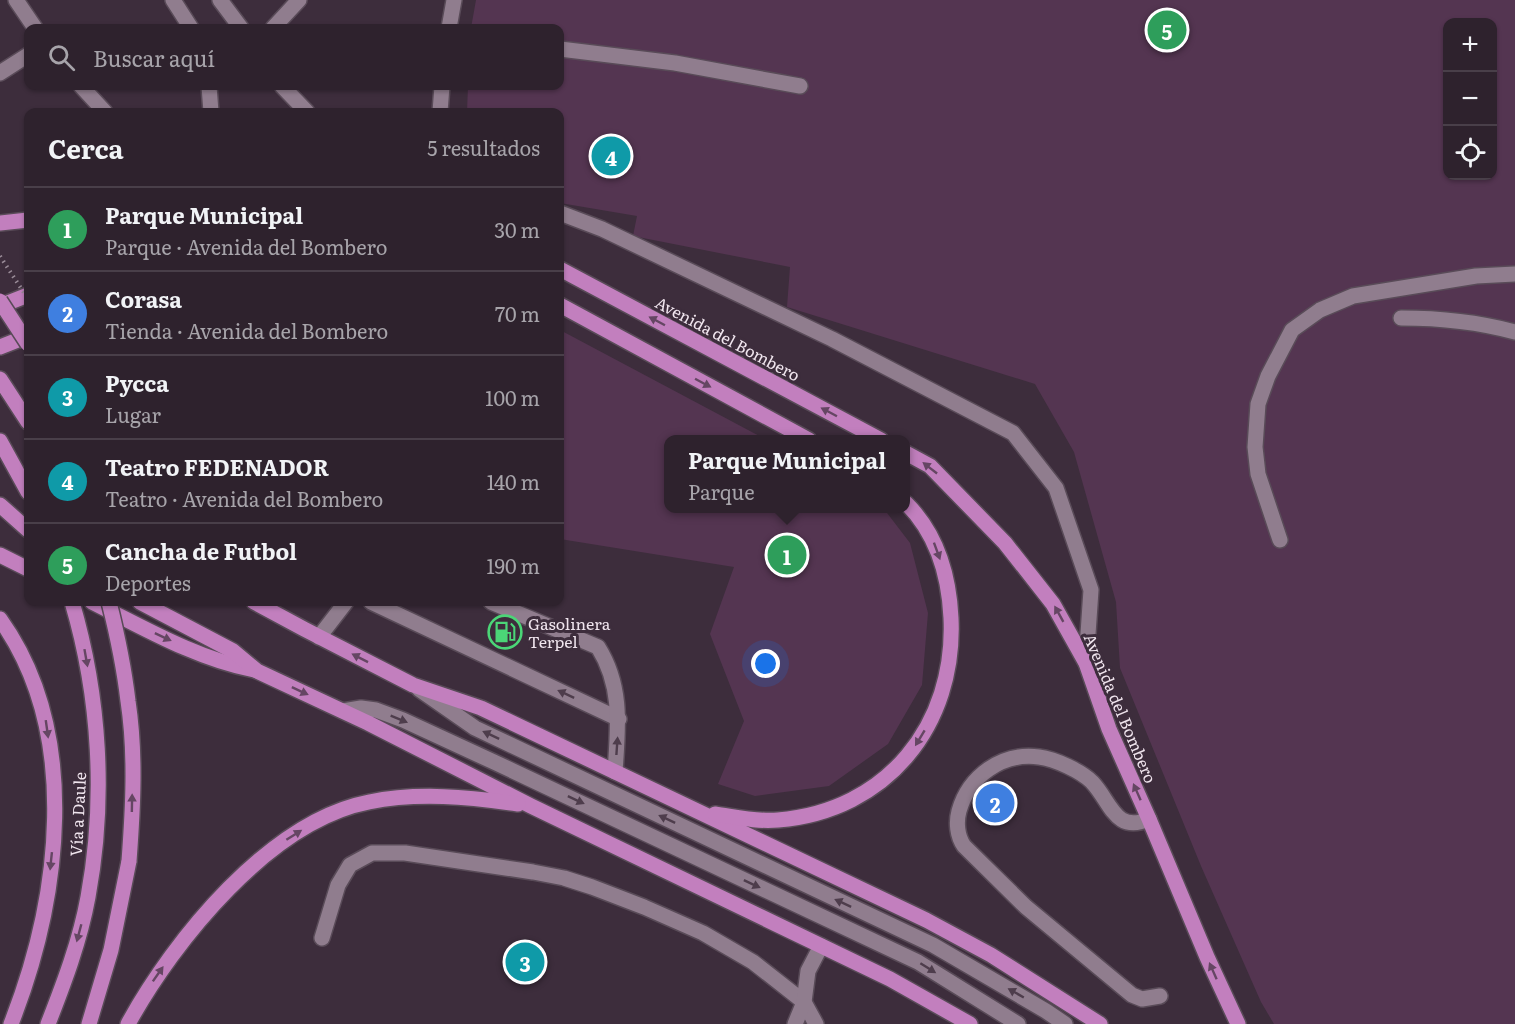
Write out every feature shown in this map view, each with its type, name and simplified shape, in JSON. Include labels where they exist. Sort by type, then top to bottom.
[{"type":"main road","points":[[0,223],[24,220]]},
{"type":"main road","name":"Avenida del Bombero","points":[[564,271],[871,435]]},
{"type":"main road","points":[[0,306],[24,298]]},
{"type":"main road","points":[[0,302],[24,338]]},
{"type":"main road","points":[[564,307],[800,435]]},
{"type":"main road","points":[[0,347],[24,338]]},
{"type":"main road","points":[[0,379],[24,416]]},
{"type":"main road","points":[[0,441],[24,485]]},
{"type":"main road","name":"Avenida del Bombero","points":[[910,455],[930,466],[1005,543],[1053,604],[1086,663],[1109,729],[1238,1024]]},
{"type":"main road","points":[[0,505],[24,526]]},
{"type":"main road","points":[[694,810],[752,820],[778,820],[808,815],[842,804],[873,788],[897,769],[914,747],[942,695],[949,667],[952,635],[950,599],[944,570],[933,539],[910,507]]},
{"type":"main road","points":[[0,555],[24,567]]},
{"type":"main road","name":"Vía a Daule","points":[[48,1024],[63,986],[88,898],[99,802],[93,698],[73,606]]},
{"type":"main road","points":[[100,606],[182,646],[228,665],[257,670]]},
{"type":"main road","points":[[89,1024],[111,950],[129,861],[133,788],[129,702],[120,647],[110,606]]},
{"type":"main road","points":[[148,606],[233,651],[257,670],[531,806],[890,979],[970,1024]]},
{"type":"main road","points":[[261,606],[412,685],[482,708],[926,920],[991,955],[1100,1024]]},
{"type":"main road","points":[[0,619],[24,655],[46,716],[56,802],[48,884],[36,946],[11,1024]]},
{"type":"main road","points":[[128,1024],[147,990],[204,915],[271,849],[304,829],[335,813],[367,802],[403,797],[437,796],[483,799],[531,806]]},
{"type":"lane","points":[[16,0],[32,24]]},
{"type":"lane","points":[[173,0],[188,24]]},
{"type":"lane","points":[[220,0],[238,24]]},
{"type":"lane","points":[[277,24],[299,0]]},
{"type":"lane","points":[[450,24],[454,0]]},
{"type":"lane","points":[[564,49],[675,63],[800,86]]},
{"type":"lane","points":[[0,73],[24,58]]},
{"type":"lane","points":[[85,90],[101,108]]},
{"type":"lane","points":[[209,90],[211,108]]},
{"type":"lane","points":[[286,90],[303,108]]},
{"type":"lane","points":[[440,108],[442,90]]},
{"type":"lane","points":[[564,215],[602,229],[832,339],[1012,433],[1056,488],[1091,591],[1086,663]]},
{"type":"lane","points":[[1280,540],[1258,474],[1255,447],[1258,404],[1268,376],[1292,330],[1320,310],[1353,296],[1476,276],[1515,274]]},
{"type":"lane","points":[[1401,318],[1472,323],[1515,332]]},
{"type":"lane","points":[[319,637],[343,606]]},
{"type":"lane","points":[[379,606],[619,719]]},
{"type":"lane","points":[[501,606],[598,646],[612,675],[619,719],[615,772]]},
{"type":"lane","points":[[412,685],[475,728],[933,945],[1065,1024]]},
{"type":"lane","points":[[343,711],[361,708],[376,710],[494,762],[918,962],[1018,1024]]},
{"type":"lane","points":[[1149,819],[1140,823],[1128,823],[1115,815],[1091,782],[1051,759],[1027,756],[1002,761],[980,775],[963,797],[957,818],[960,839],[964,846],[1026,907],[1132,995],[1142,999],[1160,996]]},
{"type":"lane","points":[[322,938],[338,885],[350,865],[372,853],[405,853],[462,860],[564,878],[644,907],[703,933],[753,962],[804,1002],[816,1024]]},
{"type":"lane","points":[[795,1024],[804,1002],[808,971],[821,946]]},
{"type":"path","points":[[0,256],[24,291]]},
{"type":"shaded area","points":[[476,0],[1515,0],[1515,1024],[1274,1024],[1261,1002],[1201,866],[1120,668],[1116,602],[1074,452],[1035,384],[787,307],[790,267],[633,236],[637,216],[564,204],[564,108],[467,108],[468,90],[564,90],[564,24],[472,24]]},
{"type":"shaded area","points":[[564,332],[757,435],[664,435],[664,513],[887,513],[910,543],[928,613],[922,685],[888,744],[829,786],[755,796],[718,784],[744,721],[710,634],[734,567],[564,540]]},
{"type":"place","name":"Cancha de Futbol","points":[[1167,30]]},
{"type":"place","name":"Teatro FEDENADOR","points":[[611,156]]},
{"type":"place","name":"Parque Municipal","points":[[787,555]]},
{"type":"place","name":"Gasolinera Terpel","points":[[505,632]]},
{"type":"place","name":"Corasa","points":[[995,803]]},
{"type":"place","name":"Pycca","points":[[525,962]]}]
